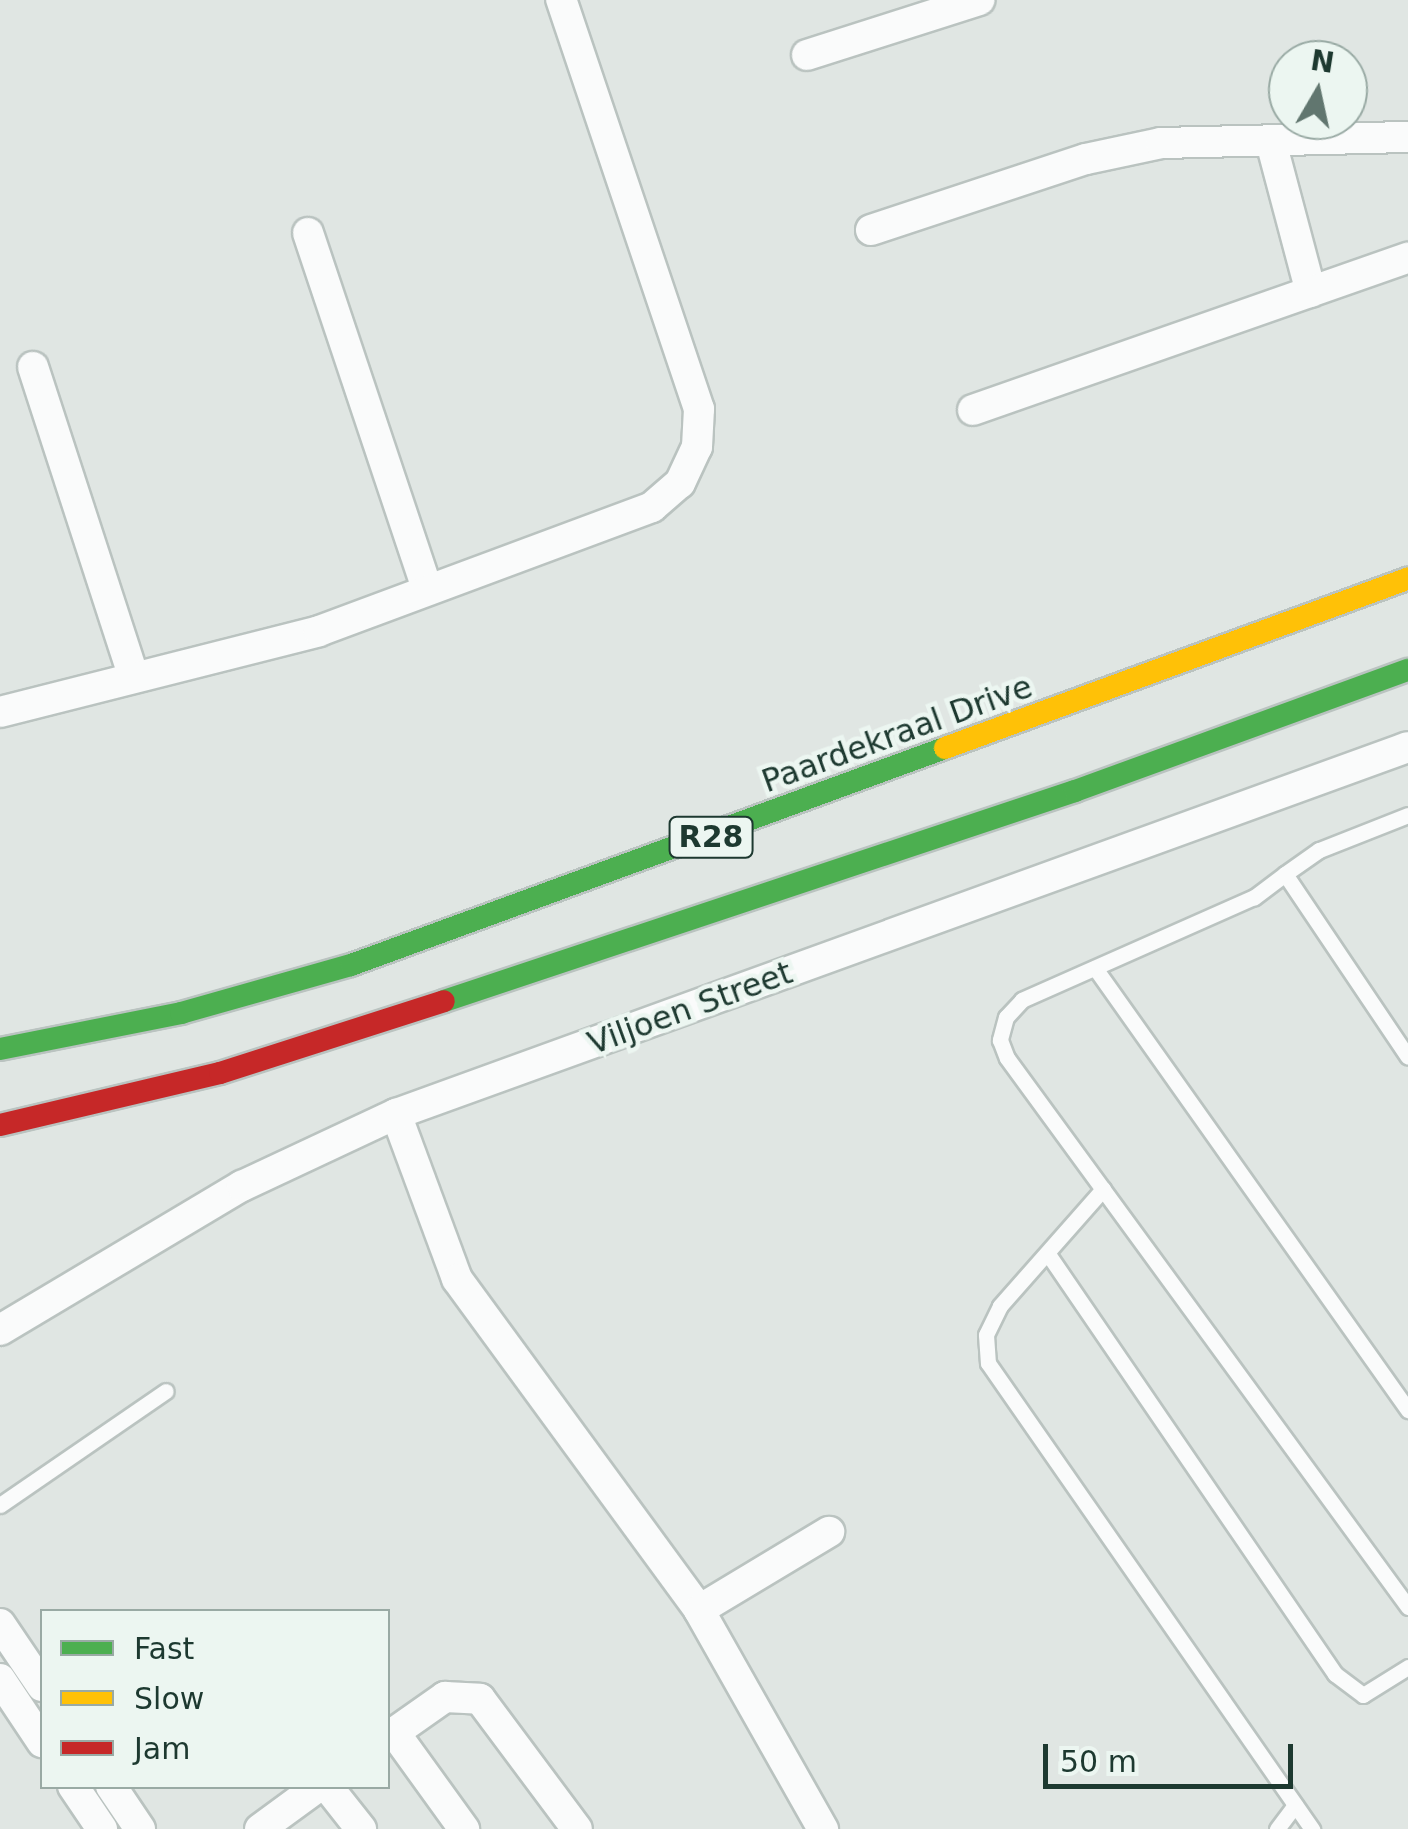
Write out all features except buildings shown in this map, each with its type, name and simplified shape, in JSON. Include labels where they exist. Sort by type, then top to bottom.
[{"type":"main road","name":"Paardekraal Drive","points":[[0,1049],[180,1014],[351,964],[795,807],[1408,579]]},
{"type":"main road","name":"R28","points":[[0,1126],[308,1045],[1076,792],[1408,670]]},
{"type":"main road","points":[[795,807],[928,778],[1037,741]]},
{"type":"street","points":[[0,712],[319,631],[652,507],[680,483],[698,446],[699,409],[561,0]]},
{"type":"street","points":[[807,54],[979,0]]},
{"type":"street","points":[[872,230],[1086,159],[1161,143],[1408,137]]},
{"type":"street","points":[[1271,142],[1311,292]]},
{"type":"street","points":[[308,233],[427,589]]},
{"type":"street","points":[[973,410],[1408,258]]},
{"type":"street","points":[[33,367],[134,676]]},
{"type":"street","name":"Viljoen Street","points":[[0,1330],[242,1186],[396,1114],[1408,746]]},
{"type":"street","points":[[396,1114],[457,1279],[699,1610],[824,1829]]},
{"type":"street","points":[[699,1610],[829,1532]]},
{"type":"street","points":[[0,1624],[40,1683]]},
{"type":"street","points":[[0,1680],[40,1739]]},
{"type":"street","points":[[464,1829],[391,1734],[445,1697],[480,1699],[577,1829]]},
{"type":"street","points":[[75,1789],[102,1829]]},
{"type":"street","points":[[113,1789],[140,1829]]},
{"type":"street","points":[[260,1829],[314,1789]]},
{"type":"street","points":[[329,1789],[361,1829]]},
{"type":"lane","points":[[1408,815],[1320,850],[1254,897],[1022,1000],[1006,1016],[1000,1040],[1103,1189],[1408,1607]]},
{"type":"lane","points":[[1285,874],[1408,1057]]},
{"type":"lane","points":[[1095,968],[1408,1410]]},
{"type":"lane","points":[[1103,1189],[1000,1306],[986,1335],[988,1363],[1312,1829]]},
{"type":"lane","points":[[1048,1254],[1335,1674],[1364,1695],[1408,1668]]},
{"type":"lane","points":[[0,1505],[166,1391]]},
{"type":"lane","points":[[1277,1829],[1295,1805]]},
{"type":"traffic: fast","points":[[444,1001],[1075,791],[1408,670]]},
{"type":"traffic: fast","points":[[0,1049],[181,1013],[351,965],[945,748]]},
{"type":"traffic: slow","points":[[945,748],[1408,579]]},
{"type":"traffic: jam","points":[[0,1125],[220,1073],[444,1001]]}]
